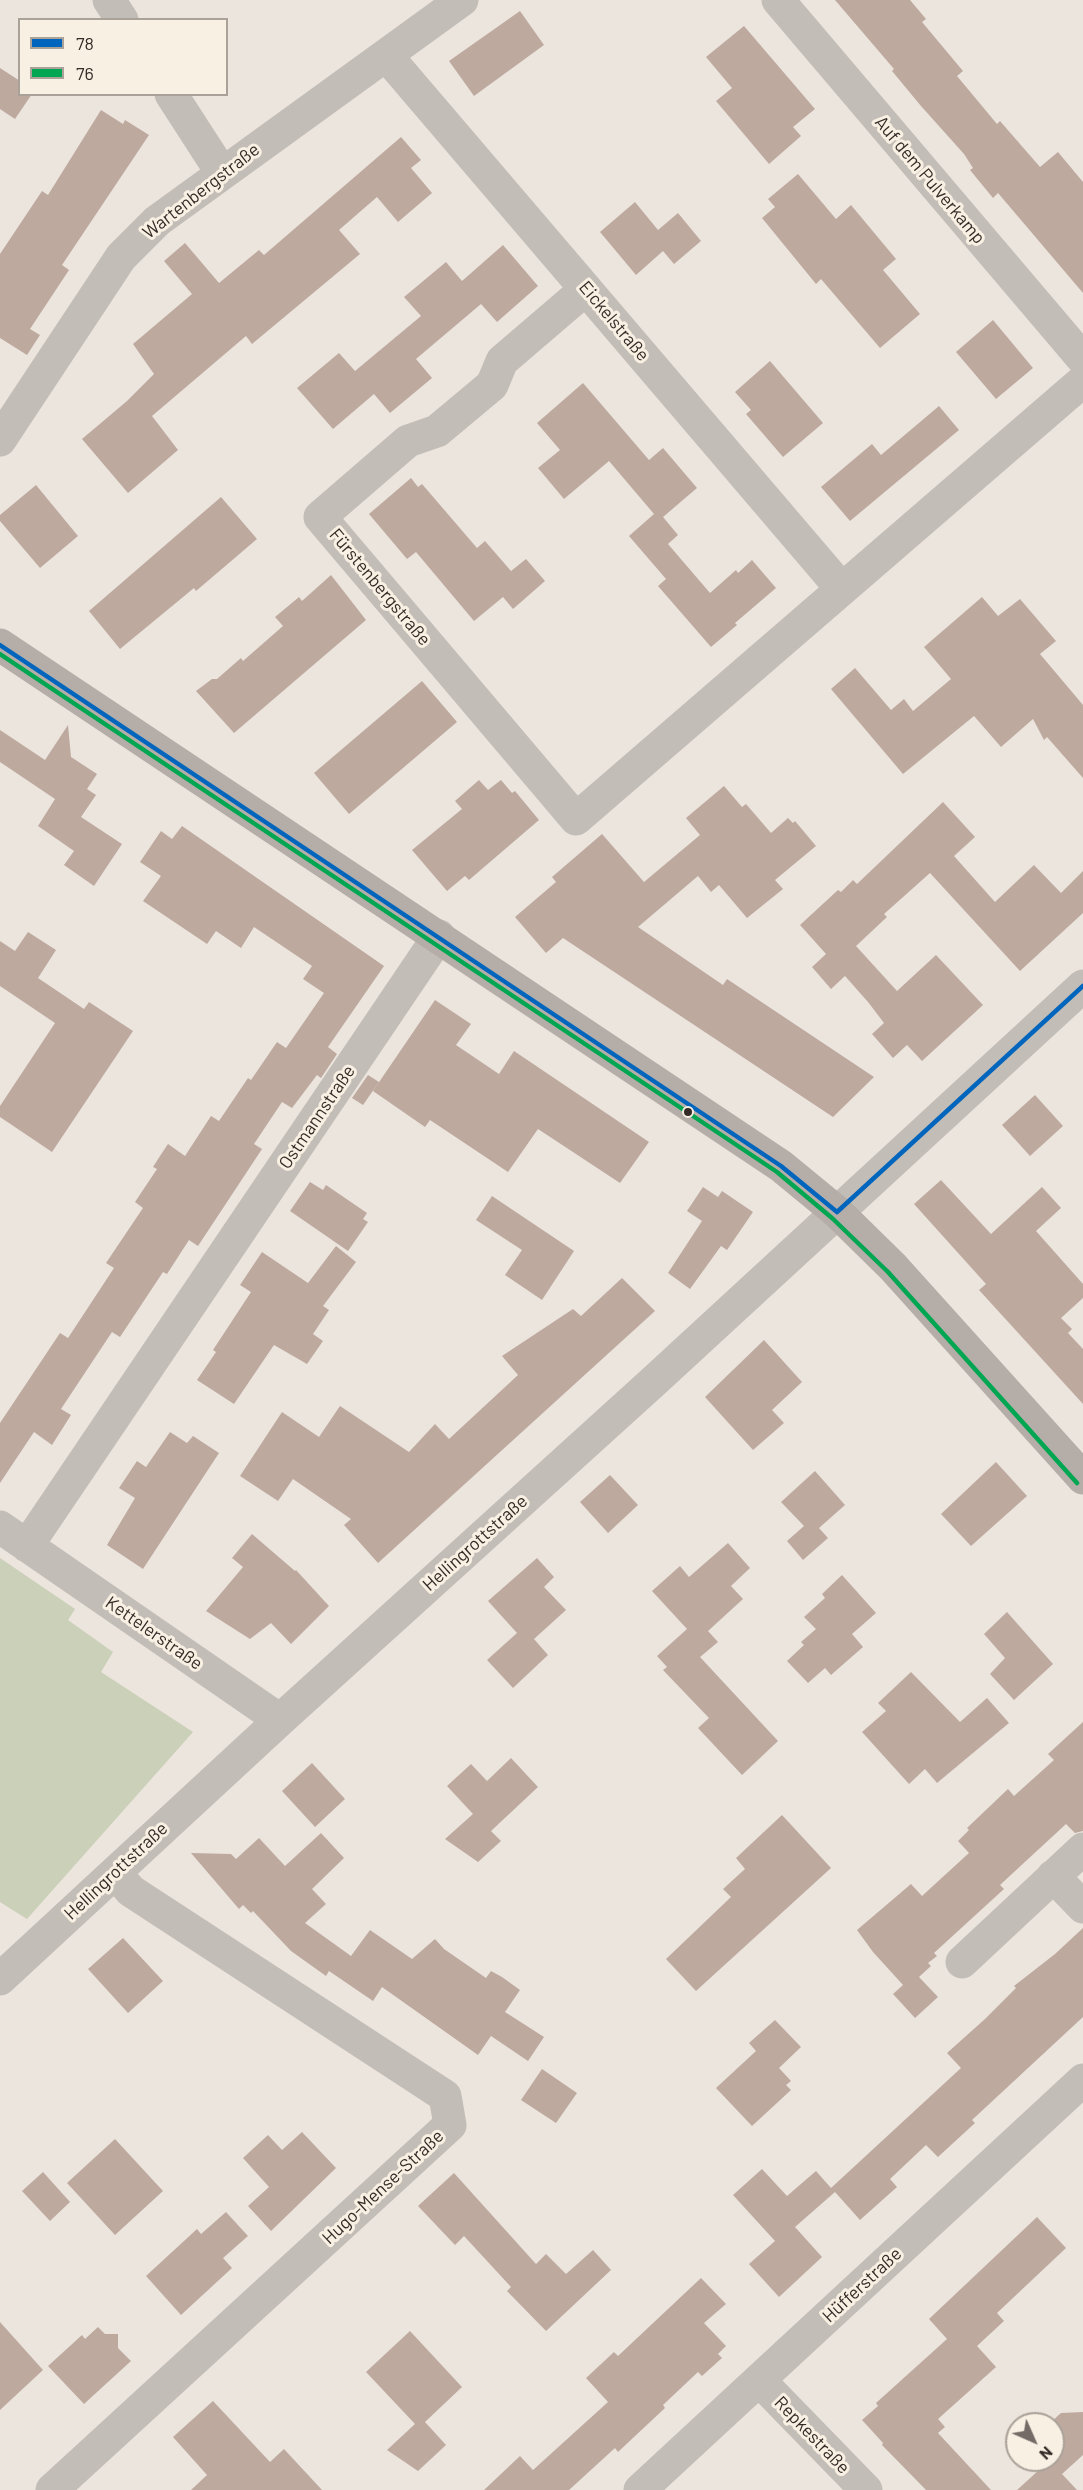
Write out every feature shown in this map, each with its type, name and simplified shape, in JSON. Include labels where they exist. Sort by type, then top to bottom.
[{"type":"street","points":[[109,0],[121,18]]},
{"type":"street","name":"Wartenbergstraße","points":[[0,440],[121,257],[157,221],[462,0]]},
{"type":"street","name":"Auf dem Pulverkamp","points":[[778,0],[1083,359]]},
{"type":"street","name":"Eickelstraße","points":[[386,55],[841,588]]},
{"type":"street","points":[[172,96],[222,173]]},
{"type":"street","name":"Fürstenbergstraße","points":[[586,289],[502,361],[492,385],[437,431],[408,441],[320,517],[576,819],[841,588]]},
{"type":"street","points":[[841,588],[1083,381]]},
{"type":"street","points":[[0,645],[781,1166],[837,1212],[893,1267],[1083,1478]]},
{"type":"street","name":"Ostmannstraße","points":[[27,1546],[439,936]]},
{"type":"street","name":"Hellingrottstraße","points":[[0,1979],[1083,986]]},
{"type":"street","name":"Kettelerstraße","points":[[0,1527],[280,1720]]},
{"type":"street","points":[[962,1962],[1083,1849]]},
{"type":"street","name":"Hugo-Mense-Straße","points":[[52,2490],[450,2125],[445,2096],[131,1891],[115,1872]]},
{"type":"street","points":[[1053,1876],[1083,1907]]},
{"type":"street","name":"Hüfferstraße","points":[[640,2490],[1083,2080]]},
{"type":"street","name":"Repkestraße","points":[[759,2380],[866,2490]]},
{"type":"green space","points":[[0,1558],[75,1609],[68,1620],[113,1652],[101,1672],[193,1732],[27,1919],[0,1902]]},
{"type":"building","points":[[835,0],[910,0],[926,19],[922,22],[963,71],[957,76],[997,124],[1000,121],[1040,167],[1058,152],[1083,182],[1083,293],[998,193],[993,198],[970,170],[973,168],[964,154],[921,106],[892,71],[894,69]]},
{"type":"building","points":[[520,11],[544,45],[474,96],[449,61]]},
{"type":"building","points":[[744,26],[815,109],[793,127],[801,136],[769,164],[716,101],[732,88],[706,57]]},
{"type":"building","points":[[0,68],[18,80],[18,96],[31,96],[15,119],[0,109]]},
{"type":"building","points":[[101,110],[123,124],[125,120],[149,135],[62,265],[69,270],[30,329],[40,335],[27,355],[0,338],[0,254],[42,191],[48,195]]},
{"type":"building","points":[[401,137],[421,160],[411,168],[432,193],[398,222],[377,197],[339,230],[360,254],[252,344],[246,336],[152,416],[178,450],[128,493],[82,439],[127,401],[154,374],[133,344],[192,294],[164,261],[185,243],[219,283],[259,250],[264,255]]},
{"type":"building","points":[[798,174],[836,219],[851,205],[896,259],[883,270],[920,314],[880,348],[821,279],[816,284],[762,218],[775,207],[768,199]]},
{"type":"building","points":[[635,202],[658,230],[678,213],[701,241],[674,264],[663,251],[636,275],[600,232]]},
{"type":"building","points":[[503,245],[538,286],[497,322],[481,304],[416,359],[432,378],[390,413],[374,394],[333,429],[297,388],[339,353],[355,371],[421,316],[404,297],[446,262],[462,281]]},
{"type":"building","points":[[993,320],[1033,368],[996,399],[956,352]]},
{"type":"building","points":[[770,361],[823,423],[783,457],[746,414],[751,410],[735,392]]},
{"type":"building","points":[[583,383],[649,460],[663,448],[697,488],[663,517],[678,535],[668,544],[710,593],[736,570],[738,573],[752,560],[776,588],[711,647],[658,586],[666,579],[629,536],[654,514],[609,461],[564,499],[538,468],[560,450],[537,423]]},
{"type":"building","points":[[939,406],[959,430],[850,521],[821,487],[872,444],[881,455]]},
{"type":"building","points":[[411,478],[418,487],[422,484],[477,548],[485,541],[511,571],[526,559],[545,581],[513,609],[503,597],[474,621],[416,552],[407,559],[369,514]]},
{"type":"building","points":[[36,485],[78,536],[40,568],[0,521],[0,515]]},
{"type":"building","points":[[221,497],[257,539],[196,591],[194,588],[120,649],[89,611]]},
{"type":"building","points":[[331,575],[366,620],[234,733],[196,691],[212,679],[217,679],[241,658],[243,661],[283,626],[275,617],[299,597],[302,601]]},
{"type":"building","points":[[982,597],[998,616],[1020,599],[1056,641],[1040,654],[1083,705],[1083,778],[1047,737],[1044,740],[1033,719],[1001,747],[974,716],[903,774],[831,689],[855,668],[891,710],[904,699],[913,711],[951,679],[924,647]]},
{"type":"building","points":[[422,681],[457,722],[349,814],[314,773]]},
{"type":"building","points":[[68,725],[71,757],[97,774],[87,789],[96,795],[81,817],[122,844],[94,886],[64,865],[74,851],[38,826],[55,799],[0,762],[0,730],[45,760]]},
{"type":"building","points":[[479,780],[488,790],[501,780],[512,793],[515,791],[539,820],[469,880],[465,876],[447,891],[412,850],[462,809],[455,801]]},
{"type":"building","points":[[724,786],[742,807],[746,804],[771,833],[788,818],[793,823],[795,821],[816,846],[775,880],[783,889],[747,918],[719,885],[711,892],[698,876],[638,927],[723,985],[727,979],[874,1077],[833,1117],[563,938],[546,953],[515,917],[556,882],[552,877],[602,834],[644,882],[700,835],[686,818]]},
{"type":"building","points":[[943,802],[975,837],[954,856],[995,902],[1034,865],[1061,893],[1083,871],[1083,913],[1020,971],[930,873],[884,914],[887,917],[856,946],[897,991],[936,955],[983,1005],[922,1061],[907,1045],[893,1058],[872,1034],[884,1023],[845,976],[831,989],[812,967],[826,954],[800,925],[838,890],[841,892],[853,880],[857,884]]},
{"type":"building","points":[[182,826],[384,966],[328,1047],[337,1054],[321,1078],[317,1075],[292,1108],[282,1102],[254,1144],[262,1149],[198,1246],[189,1240],[167,1274],[163,1272],[120,1337],[112,1332],[61,1409],[71,1415],[52,1445],[34,1432],[0,1483],[0,1423],[60,1333],[68,1338],[114,1268],[106,1263],[143,1208],[135,1202],[157,1169],[153,1167],[160,1156],[168,1144],[185,1156],[211,1116],[219,1121],[248,1078],[251,1080],[277,1042],[286,1048],[324,993],[303,979],[312,966],[254,927],[241,948],[216,931],[207,944],[143,901],[161,876],[140,862],[161,831],[172,839]]},
{"type":"building","points":[[28,932],[56,950],[38,978],[84,1009],[89,1002],[133,1031],[52,1152],[0,1117],[0,1106],[55,1023],[0,986],[0,941],[15,951]]},
{"type":"building","points":[[435,1000],[471,1024],[456,1045],[499,1074],[514,1051],[649,1142],[620,1183],[538,1129],[508,1172],[430,1120],[425,1127],[373,1091]]},
{"type":"building","points":[[368,1075],[379,1082],[363,1105],[352,1098]]},
{"type":"building","points":[[1035,1095],[1063,1126],[1030,1156],[1002,1125]]},
{"type":"building","points":[[941,1180],[991,1234],[1042,1187],[1061,1208],[1036,1231],[1083,1284],[1083,1298],[1061,1318],[1072,1329],[1068,1333],[1083,1349],[1083,1404],[979,1290],[986,1284],[914,1204]]},
{"type":"building","points":[[310,1182],[323,1190],[326,1185],[367,1213],[363,1219],[368,1222],[348,1251],[290,1211]]},
{"type":"building","points":[[703,1187],[718,1197],[722,1191],[753,1212],[727,1250],[721,1246],[690,1289],[668,1273],[702,1221],[687,1211]]},
{"type":"building","points":[[492,1196],[574,1251],[542,1300],[505,1275],[522,1250],[476,1220]]},
{"type":"building","points":[[336,1246],[356,1262],[323,1306],[329,1310],[313,1334],[323,1341],[307,1364],[274,1345],[234,1404],[197,1380],[216,1352],[213,1350],[251,1292],[240,1285],[262,1252],[308,1283]]},
{"type":"building","points":[[622,1278],[655,1311],[378,1563],[344,1525],[351,1519],[293,1479],[278,1501],[240,1476],[282,1412],[319,1437],[340,1406],[409,1452],[435,1424],[449,1439],[518,1375],[502,1356],[573,1309],[581,1316]]},
{"type":"building","points":[[764,1340],[802,1382],[772,1410],[784,1423],[753,1450],[705,1397]]},
{"type":"building","points":[[170,1432],[187,1443],[193,1436],[219,1453],[143,1569],[107,1545],[135,1498],[119,1488],[137,1461],[146,1467]]},
{"type":"building","points":[[996,1462],[1027,1496],[971,1546],[941,1514]]},
{"type":"building","points":[[815,1471],[845,1505],[819,1528],[828,1538],[803,1560],[787,1541],[804,1526],[781,1502]]},
{"type":"building","points":[[610,1475],[638,1505],[608,1533],[580,1502]]},
{"type":"building","points":[[252,1534],[296,1570],[329,1606],[291,1644],[271,1623],[250,1639],[206,1611],[243,1567],[232,1558]]},
{"type":"building","points":[[728,1543],[750,1568],[731,1586],[743,1599],[708,1631],[718,1642],[700,1657],[778,1741],[742,1775],[698,1728],[709,1718],[663,1670],[667,1667],[657,1656],[687,1629],[652,1591],[680,1566],[689,1577]]},
{"type":"building","points":[[537,1558],[554,1577],[544,1587],[566,1610],[534,1639],[548,1655],[513,1688],[487,1660],[517,1633],[488,1601]]},
{"type":"building","points":[[842,1575],[876,1613],[852,1634],[863,1647],[831,1675],[825,1668],[808,1683],[787,1661],[804,1645],[801,1642],[816,1629],[804,1617],[825,1598],[822,1594]]},
{"type":"building","points":[[1007,1612],[1053,1664],[1014,1700],[990,1674],[1005,1658],[984,1634]]},
{"type":"building","points":[[911,1672],[960,1722],[987,1698],[1009,1723],[937,1783],[925,1769],[909,1784],[862,1732],[886,1711],[878,1703]]},
{"type":"building","points":[[1083,1722],[1083,1831],[1075,1833],[1066,1824],[1000,1885],[1004,1889],[934,1953],[937,1956],[928,1963],[931,1966],[919,1977],[938,1997],[915,2018],[893,1994],[903,1985],[873,1952],[857,1930],[911,1884],[922,1896],[969,1853],[958,1841],[969,1830],[967,1828],[1008,1789],[1014,1796],[1054,1760],[1048,1754]]},
{"type":"building","points":[[511,1758],[538,1787],[491,1831],[501,1841],[478,1862],[445,1839],[473,1814],[447,1786],[471,1764],[487,1781]]},
{"type":"building","points":[[312,1763],[345,1799],[315,1827],[282,1791]]},
{"type":"building","points":[[782,1815],[831,1868],[696,1991],[666,1959],[731,1897],[723,1889],[745,1869],[736,1858]]},
{"type":"building","points":[[321,1833],[344,1858],[312,1889],[326,1904],[305,1923],[351,1956],[370,1930],[412,1959],[435,1939],[444,1949],[486,1978],[491,1971],[502,1977],[520,1990],[505,2012],[544,2037],[528,2061],[491,2036],[478,2055],[382,1987],[373,2001],[329,1971],[326,1976],[291,1951],[253,1911],[251,1913],[243,1905],[239,1909],[191,1853],[231,1854],[236,1859],[259,1838],[285,1866]]},
{"type":"building","points":[[1083,1928],[1083,2017],[972,2120],[975,2123],[938,2157],[926,2145],[890,2179],[897,2187],[860,2220],[835,2192],[795,2227],[822,2257],[779,2297],[749,2264],[775,2241],[733,2195],[762,2169],[787,2196],[816,2171],[831,2188],[961,2068],[947,2053],[1016,1988],[1014,1986],[1055,1954]]},
{"type":"building","points":[[123,1938],[163,1981],[128,2013],[88,1969]]},
{"type":"building","points":[[775,2020],[801,2047],[779,2068],[791,2081],[786,2085],[791,2090],[752,2126],[716,2088],[756,2051],[749,2043]]},
{"type":"building","points":[[542,2069],[577,2093],[556,2123],[521,2100]]},
{"type":"building","points":[[302,2132],[336,2168],[271,2231],[248,2206],[269,2187],[243,2158],[268,2135],[282,2150]]},
{"type":"building","points":[[115,2139],[163,2191],[115,2235],[67,2183]]},
{"type":"building","points":[[43,2172],[70,2202],[50,2221],[22,2191]]},
{"type":"building","points":[[454,2173],[536,2264],[546,2254],[566,2274],[593,2250],[611,2270],[546,2331],[507,2291],[511,2287],[464,2236],[455,2245],[418,2206]]},
{"type":"building","points":[[226,2212],[248,2236],[223,2258],[232,2268],[181,2315],[146,2276],[197,2229],[201,2234]]},
{"type":"building","points":[[1037,2217],[1066,2248],[997,2313],[1004,2321],[977,2346],[996,2367],[938,2419],[945,2427],[938,2433],[991,2490],[926,2490],[882,2445],[883,2443],[862,2420],[878,2406],[876,2403],[947,2339],[929,2319]]},
{"type":"building","points":[[701,2278],[726,2304],[704,2323],[726,2346],[718,2354],[722,2358],[702,2376],[698,2372],[663,2405],[665,2408],[618,2452],[615,2448],[569,2490],[484,2490],[520,2456],[533,2470],[608,2402],[586,2378],[614,2352],[618,2356]]},
{"type":"building","points":[[0,2322],[43,2370],[0,2410]]},
{"type":"building","points":[[98,2327],[105,2334],[118,2334],[118,2348],[131,2361],[84,2404],[48,2366],[82,2335],[85,2339]]},
{"type":"building","points":[[410,2331],[462,2387],[425,2422],[446,2445],[418,2471],[387,2450],[415,2424],[366,2372]]},
{"type":"building","points":[[213,2401],[270,2462],[284,2449],[322,2490],[191,2490],[207,2475],[173,2437]]},
{"type":"building","points":[[1083,2412],[1083,2455],[1065,2471],[1065,2413]]},
{"type":"building","points":[[1037,2472],[1064,2472],[1062,2474],[1077,2490],[1017,2490]]},
{"type":"transit line","name":"78","points":[[0,645],[781,1166],[837,1212]]},
{"type":"transit line","name":"76","points":[[0,654],[777,1172],[832,1218],[888,1272],[1077,1483]]},
{"type":"transit line","name":"78","points":[[837,1212],[1083,986]]}]
